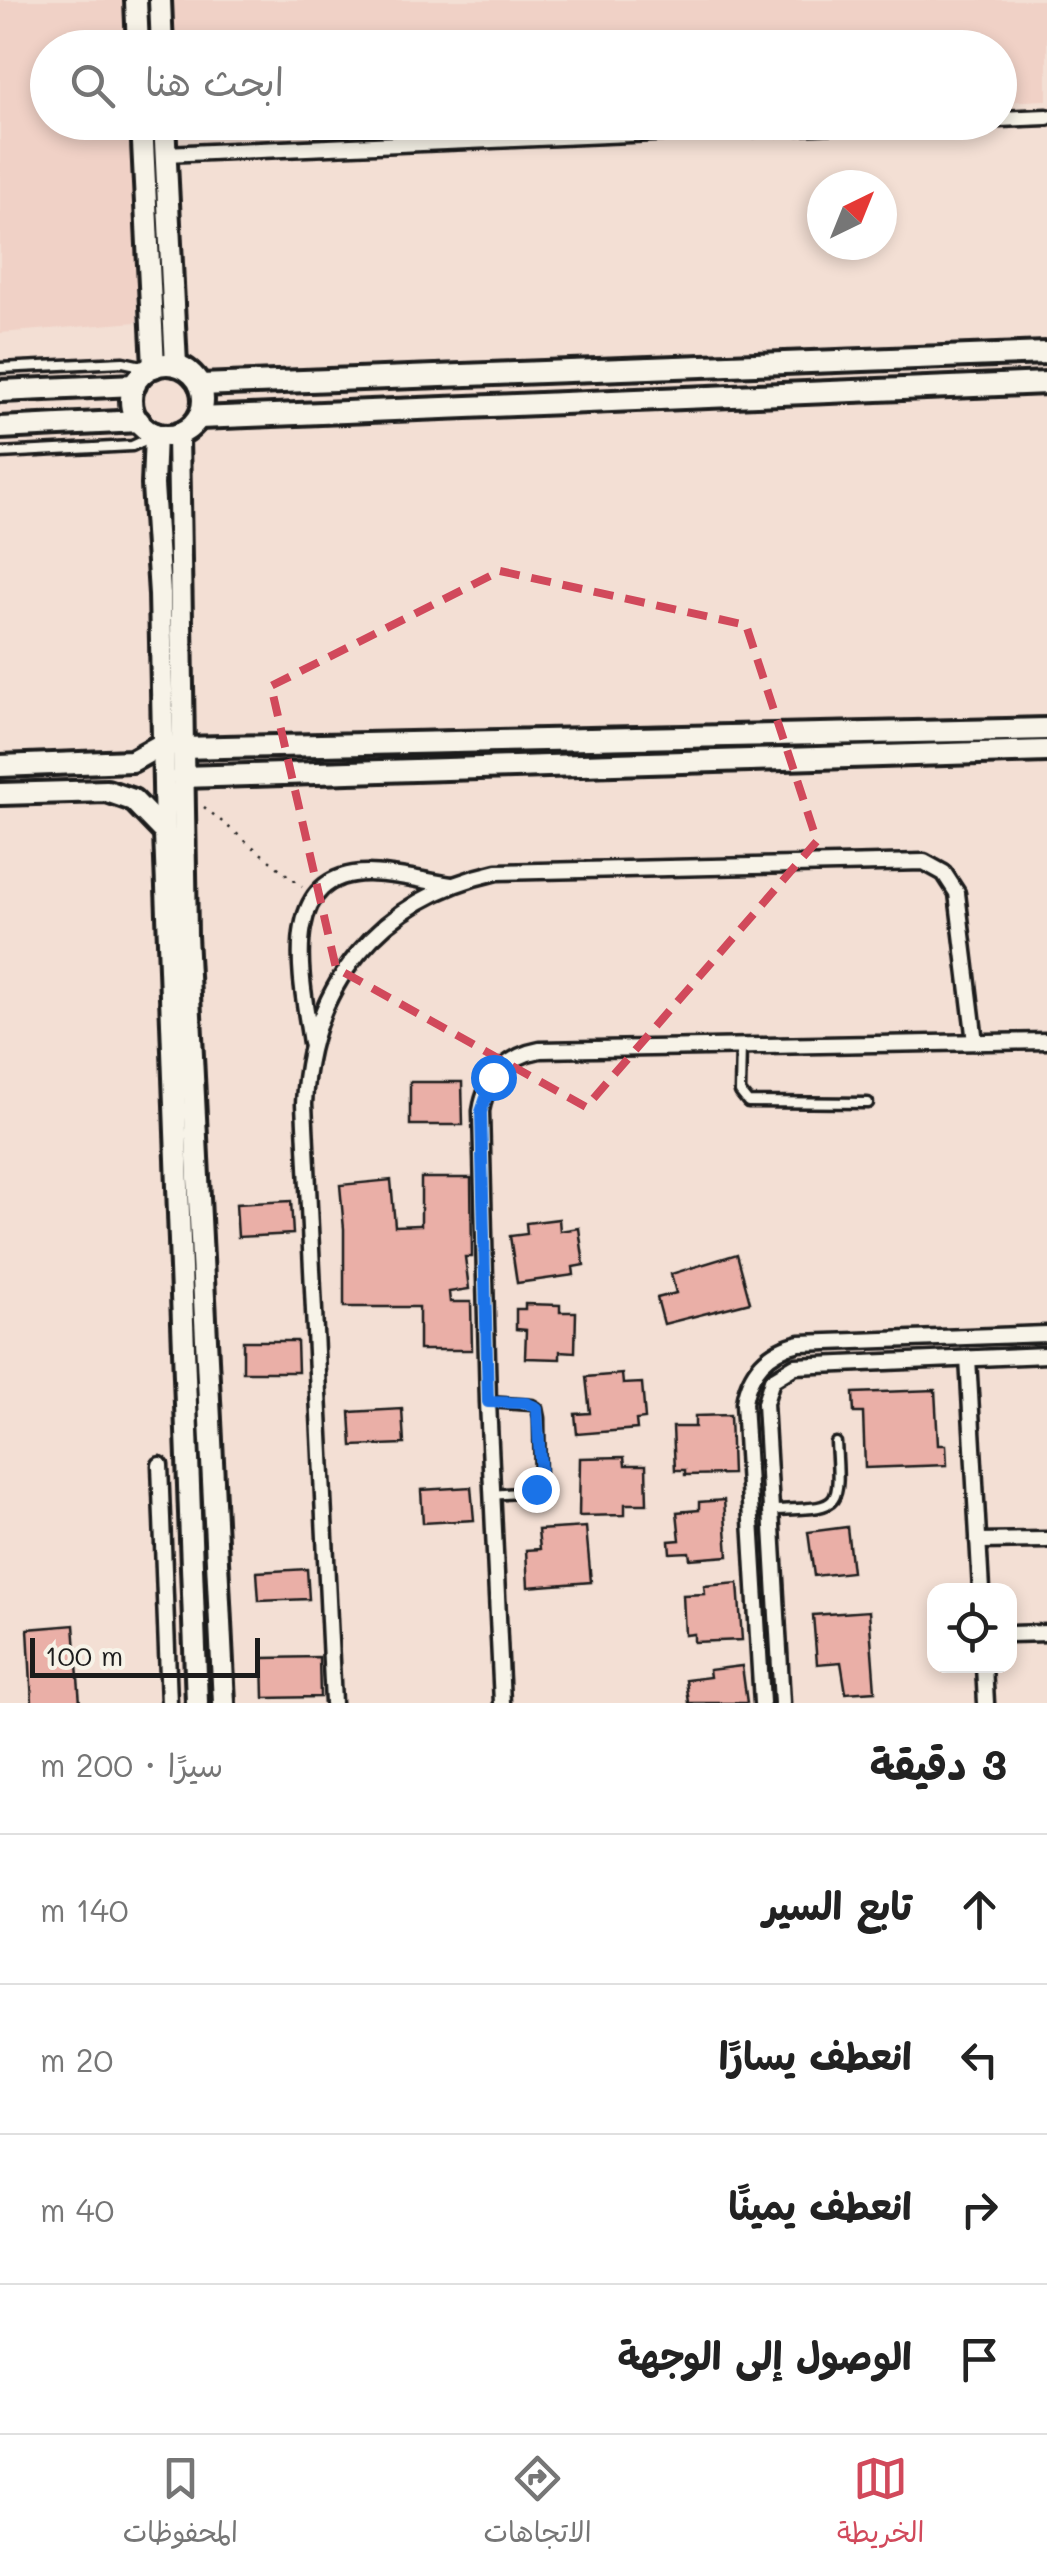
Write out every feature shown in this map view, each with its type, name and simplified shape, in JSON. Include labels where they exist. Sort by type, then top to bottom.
[{"type":"street","points":[[136,0],[137,30]]},
{"type":"street","points":[[160,0],[161,30]]},
{"type":"street","points":[[1017,118],[1047,117]]},
{"type":"street","points":[[143,140],[152,368]]},
{"type":"street","points":[[165,140],[176,365]]},
{"type":"street","points":[[165,154],[456,140]]},
{"type":"street","points":[[0,428],[147,429],[178,434],[199,418],[1038,384],[1037,354],[200,384]]},
{"type":"street","points":[[197,1703],[177,935],[182,783],[173,746],[147,429],[132,403],[135,384],[152,368],[176,365],[190,372],[200,384],[204,401],[199,418]]},
{"type":"street","points":[[333,381],[333,413]]},
{"type":"street","points":[[0,391],[135,384]]},
{"type":"street","points":[[178,434],[183,594],[165,833],[177,935],[224,1703]]},
{"type":"street","points":[[160,594],[183,594]]},
{"type":"street","points":[[0,766],[107,764],[173,746],[1047,729]]},
{"type":"street","points":[[182,783],[1047,751]]},
{"type":"street","points":[[107,764],[107,791]]},
{"type":"street","points":[[0,794],[107,791],[133,800],[165,833]]},
{"type":"street","points":[[333,1703],[305,1074],[331,993],[358,954],[400,913],[452,885],[498,872],[924,862],[944,874],[957,893],[975,1042]]},
{"type":"street","points":[[311,1048],[299,939],[304,917],[315,898],[334,882],[368,873],[452,885]]},
{"type":"street","points":[[502,1703],[488,1402],[481,1112],[493,1077],[510,1061],[540,1050],[1047,1041]]},
{"type":"street","points":[[762,1703],[744,1403],[756,1370],[780,1349],[800,1344],[1047,1334]]},
{"type":"street","points":[[782,1703],[765,1403],[768,1387],[778,1374],[794,1366],[1047,1355]]},
{"type":"street","points":[[968,1358],[981,1583]]},
{"type":"street","points":[[160,1465],[169,1703]]},
{"type":"street","points":[[978,1541],[1047,1540]]},
{"type":"street","points":[[1017,1634],[1047,1634]]},
{"type":"street","points":[[984,1673],[986,1703]]},
{"type":"lane","points":[[0,368],[123,362],[152,368]]},
{"type":"lane","points":[[0,453],[132,446],[142,441],[147,429]]},
{"type":"lane","points":[[741,1044],[740,1092],[748,1102],[868,1103]]},
{"type":"lane","points":[[488,1402],[532,1405],[539,1418],[540,1486],[532,1492],[492,1494]]},
{"type":"lane","points":[[772,1510],[825,1508],[834,1501],[839,1490],[836,1443]]},
{"type":"path","points":[[182,783],[315,898]]},
{"type":"highlighted area","points":[[500,571],[746,625],[817,841],[586,1107],[336,968],[271,686]]},
{"type":"shaded area","points":[[0,0],[1047,0],[1047,100],[1017,101],[1017,30],[30,30],[30,140],[132,140],[137,322],[0,333]]},
{"type":"building","points":[[410,1082],[462,1082],[463,1125],[410,1125]]},
{"type":"building","points":[[421,1178],[471,1178],[472,1257],[465,1257],[469,1289],[449,1292],[450,1302],[471,1302],[472,1350],[419,1350],[419,1307],[344,1307],[340,1185],[391,1180],[395,1226],[421,1225]]},
{"type":"building","points":[[291,1201],[293,1234],[238,1237],[236,1204]]},
{"type":"building","points":[[559,1219],[560,1231],[579,1228],[584,1265],[573,1267],[574,1275],[517,1283],[510,1236],[527,1234],[526,1223]]},
{"type":"building","points":[[737,1254],[750,1302],[664,1324],[657,1298],[676,1293],[671,1274]]},
{"type":"building","points":[[525,1304],[560,1305],[560,1312],[576,1312],[575,1352],[560,1351],[560,1359],[525,1358],[526,1330],[516,1329],[516,1309],[525,1309]]},
{"type":"building","points":[[243,1341],[297,1341],[298,1372],[243,1372]]},
{"type":"building","points":[[622,1374],[623,1384],[642,1383],[645,1419],[636,1420],[637,1429],[577,1434],[575,1414],[590,1413],[586,1377]]},
{"type":"building","points":[[935,1390],[938,1445],[946,1445],[947,1465],[865,1468],[863,1413],[854,1413],[853,1393]]},
{"type":"building","points":[[402,1409],[404,1444],[352,1446],[350,1412]]},
{"type":"building","points":[[730,1415],[732,1474],[685,1475],[685,1470],[675,1470],[673,1427],[695,1427],[695,1416]]},
{"type":"building","points":[[624,1457],[625,1465],[646,1465],[647,1504],[625,1504],[625,1515],[579,1516],[580,1458]]},
{"type":"building","points":[[471,1487],[474,1520],[423,1523],[421,1490]]},
{"type":"building","points":[[724,1500],[728,1556],[690,1559],[689,1552],[670,1553],[669,1541],[680,1540],[677,1512],[699,1510],[699,1502]]},
{"type":"building","points":[[586,1527],[591,1582],[528,1587],[526,1550],[540,1549],[538,1530]]},
{"type":"building","points":[[847,1527],[852,1572],[814,1576],[808,1532]]},
{"type":"building","points":[[307,1569],[309,1599],[259,1601],[257,1572]]},
{"type":"building","points":[[738,1583],[742,1640],[694,1642],[694,1634],[685,1635],[683,1595],[705,1594],[704,1586]]},
{"type":"building","points":[[869,1611],[875,1691],[846,1693],[841,1662],[817,1664],[813,1615]]},
{"type":"building","points":[[74,1625],[80,1703],[32,1703],[28,1629]]},
{"type":"building","points":[[319,1657],[320,1697],[264,1698],[263,1658]]},
{"type":"building","points":[[742,1666],[747,1703],[689,1703],[686,1680],[710,1677],[709,1670]]},
{"type":"route","points":[[493,1077],[481,1112],[488,1402],[526,1403],[537,1408],[541,1478],[536,1489]]}]
